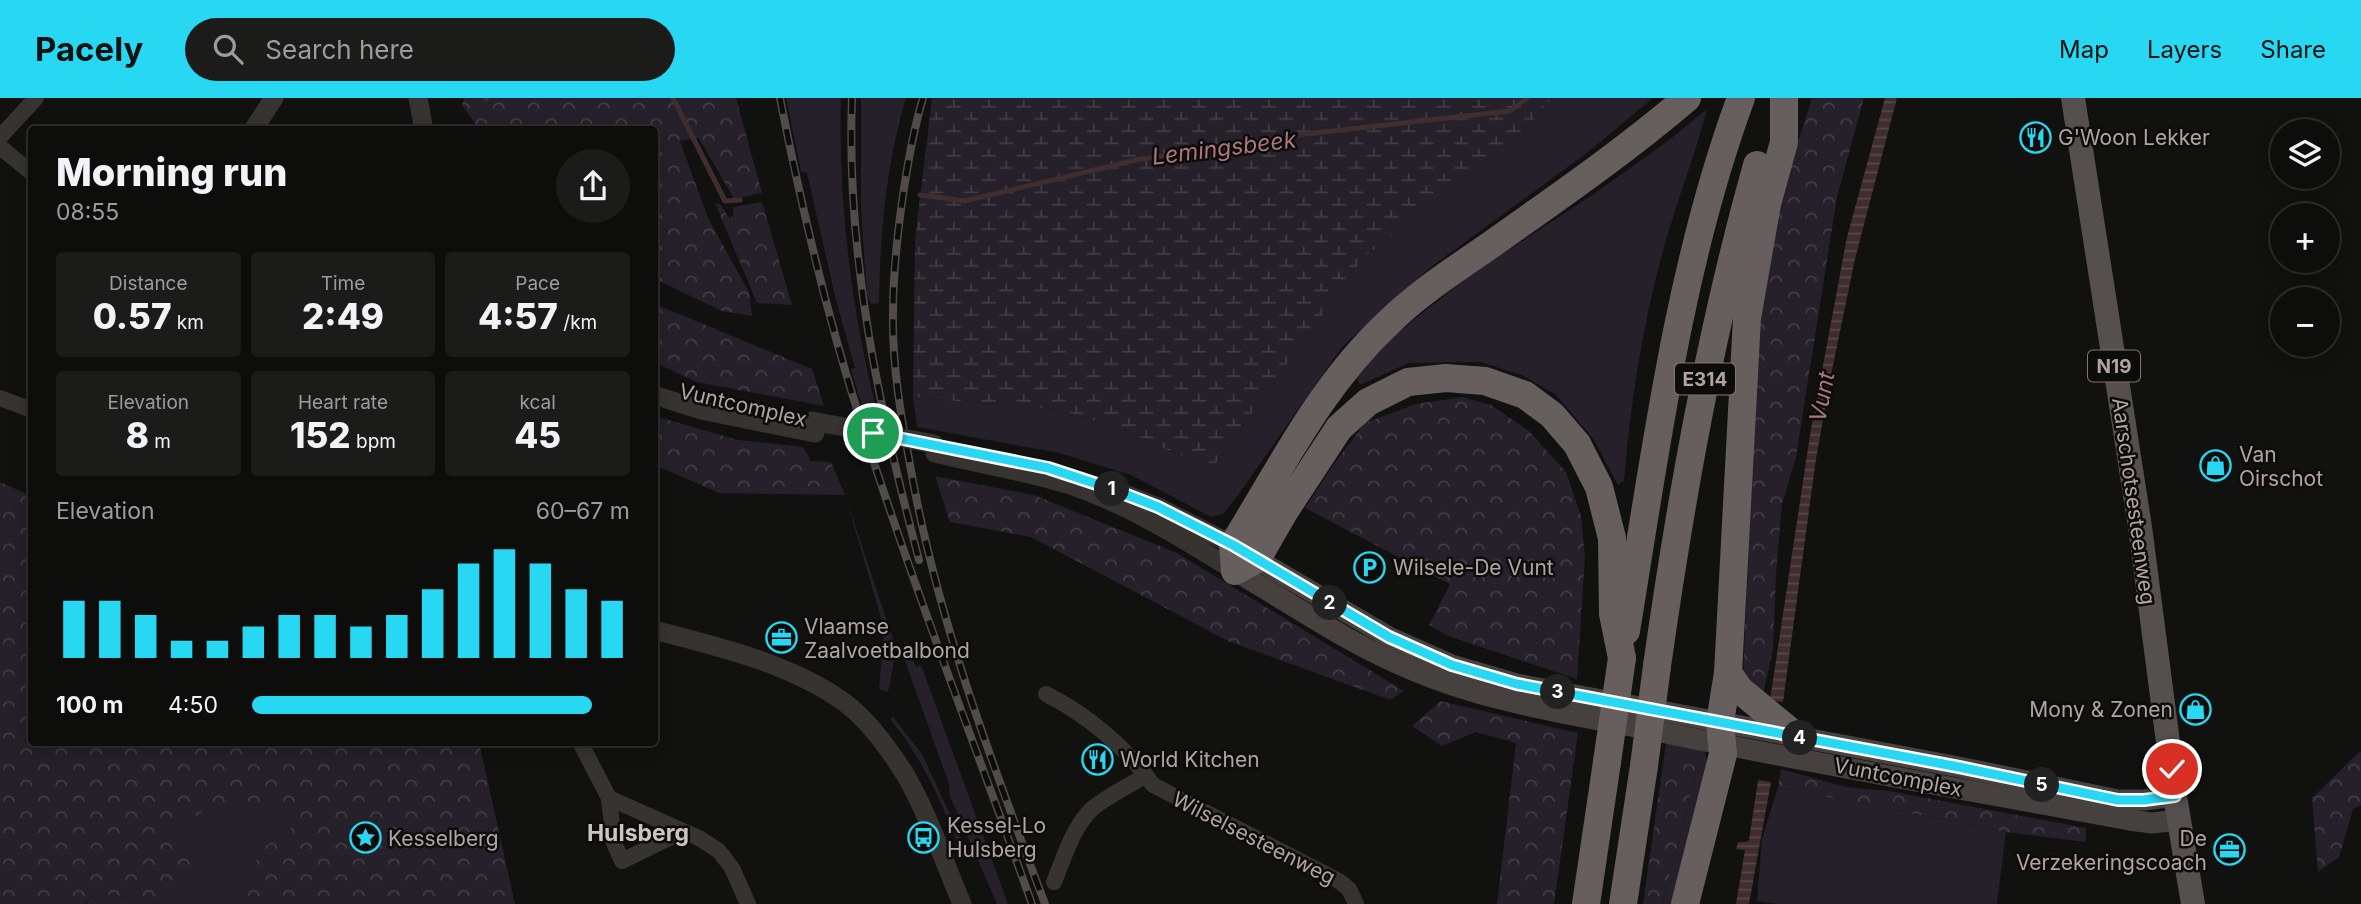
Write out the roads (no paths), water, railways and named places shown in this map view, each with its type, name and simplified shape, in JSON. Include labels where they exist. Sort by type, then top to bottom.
[{"type":"highway","points":[[1242,558],[1314,410],[1353,359],[1422,293],[1643,136],[1687,98]]},
{"type":"highway","name":"E314","points":[[1586,904],[1664,395],[1725,140],[1741,98]]},
{"type":"highway","points":[[1685,904],[1723,754],[1718,712],[1747,318],[1754,264],[1784,142],[1781,98]]},
{"type":"highway","name":"E314","points":[[1623,904],[1669,582],[1704,384],[1731,258],[1781,98]]},
{"type":"highway","points":[[1242,558],[1284,513],[1339,428],[1368,402],[1408,382],[1446,378],[1485,381],[1525,395],[1552,415],[1577,444],[1600,487],[1612,538],[1613,614],[1622,658]]},
{"type":"highway","points":[[1718,712],[1740,690],[1797,737]]},
{"type":"main road","name":"Aarschotsesteenweg","points":[[2073,98],[2140,527],[2177,808],[2193,904]]},
{"type":"main road","name":"Vuntcomplex","points":[[1242,558],[1389,637],[1452,665],[1517,684],[1718,712],[2129,820],[2152,823],[2177,808]]},
{"type":"main road","name":"Vuntcomplex","points":[[1242,558],[1359,644],[1425,675],[1492,696],[1660,732],[1718,712],[1797,737],[2118,800],[2144,800],[2177,808]]},
{"type":"main road","name":"Vuntcomplex","points":[[1660,732],[1718,712]]},
{"type":"street","points":[[0,137],[36,98]]},
{"type":"street","points":[[256,126],[274,98]]},
{"type":"street","points":[[418,98],[423,126]]},
{"type":"street","points":[[431,98],[435,126]]},
{"type":"street","points":[[0,147],[28,170]]},
{"type":"street","name":"Vuntcomplex","points":[[658,384],[692,396],[813,427]]},
{"type":"street","name":"Vuntcomplex","points":[[658,396],[701,410],[1048,468],[1158,507],[1242,558]]},
{"type":"street","points":[[0,398],[28,408]]},
{"type":"street","points":[[658,631],[800,675],[847,704],[889,750],[907,779],[962,904]]},
{"type":"street","name":"Wilselsesteenweg","points":[[1046,694],[1085,718],[1146,775],[1153,785],[1339,880],[1349,889],[1356,904]]},
{"type":"street","points":[[582,746],[609,798],[614,843],[622,861],[681,832]]},
{"type":"street","points":[[1054,882],[1075,833],[1085,817],[1103,800],[1146,775]]},
{"type":"street","points":[[609,798],[699,838],[719,851],[732,868],[748,904]]},
{"type":"water","name":"Vunt","points":[[1885,98],[1897,98],[1855,259],[1831,375],[1816,459],[1783,702],[1770,700],[1810,435],[1847,237]]},
{"type":"water","points":[[1758,780],[1771,782],[1749,904],[1736,904],[1745,850],[1736,849],[1738,842],[1749,840]]},
{"type":"waterway","name":"Lemingsbeek","points":[[673,98],[725,201],[740,200]]},
{"type":"waterway","name":"Lemingsbeek","points":[[920,195],[965,201],[1136,160],[1305,134],[1510,111],[1527,98]]},
{"type":"railway","points":[[780,98],[815,258],[859,416],[921,600],[1032,904]]},
{"type":"railway","points":[[852,98],[854,216],[868,332],[891,446],[919,560]]},
{"type":"railway","points":[[923,98],[913,136],[898,229],[893,331],[900,405],[920,516],[949,629],[1004,795],[1045,904]]},
{"type":"place","name":"G'Woon Lekker","points":[[2035,137]]},
{"type":"place","name":"Van Oirschot","points":[[2216,466]]},
{"type":"place","name":"Wilsele-De Vunt","points":[[1370,567]]},
{"type":"place","name":"Vlaamse Zaalvoetbalbond","points":[[781,638]]},
{"type":"place","name":"Mony & Zonen","points":[[2196,709]]},
{"type":"place","name":"World Kitchen","points":[[1097,759]]},
{"type":"place","name":"Kessel-Lo Hulsberg","points":[[924,837]]},
{"type":"place","name":"Kesselberg","points":[[365,838]]},
{"type":"place","name":"De Verzekeringscoach","points":[[2230,850]]},
{"type":"district","name":"Hulsberg","points":[[638,833]]}]
